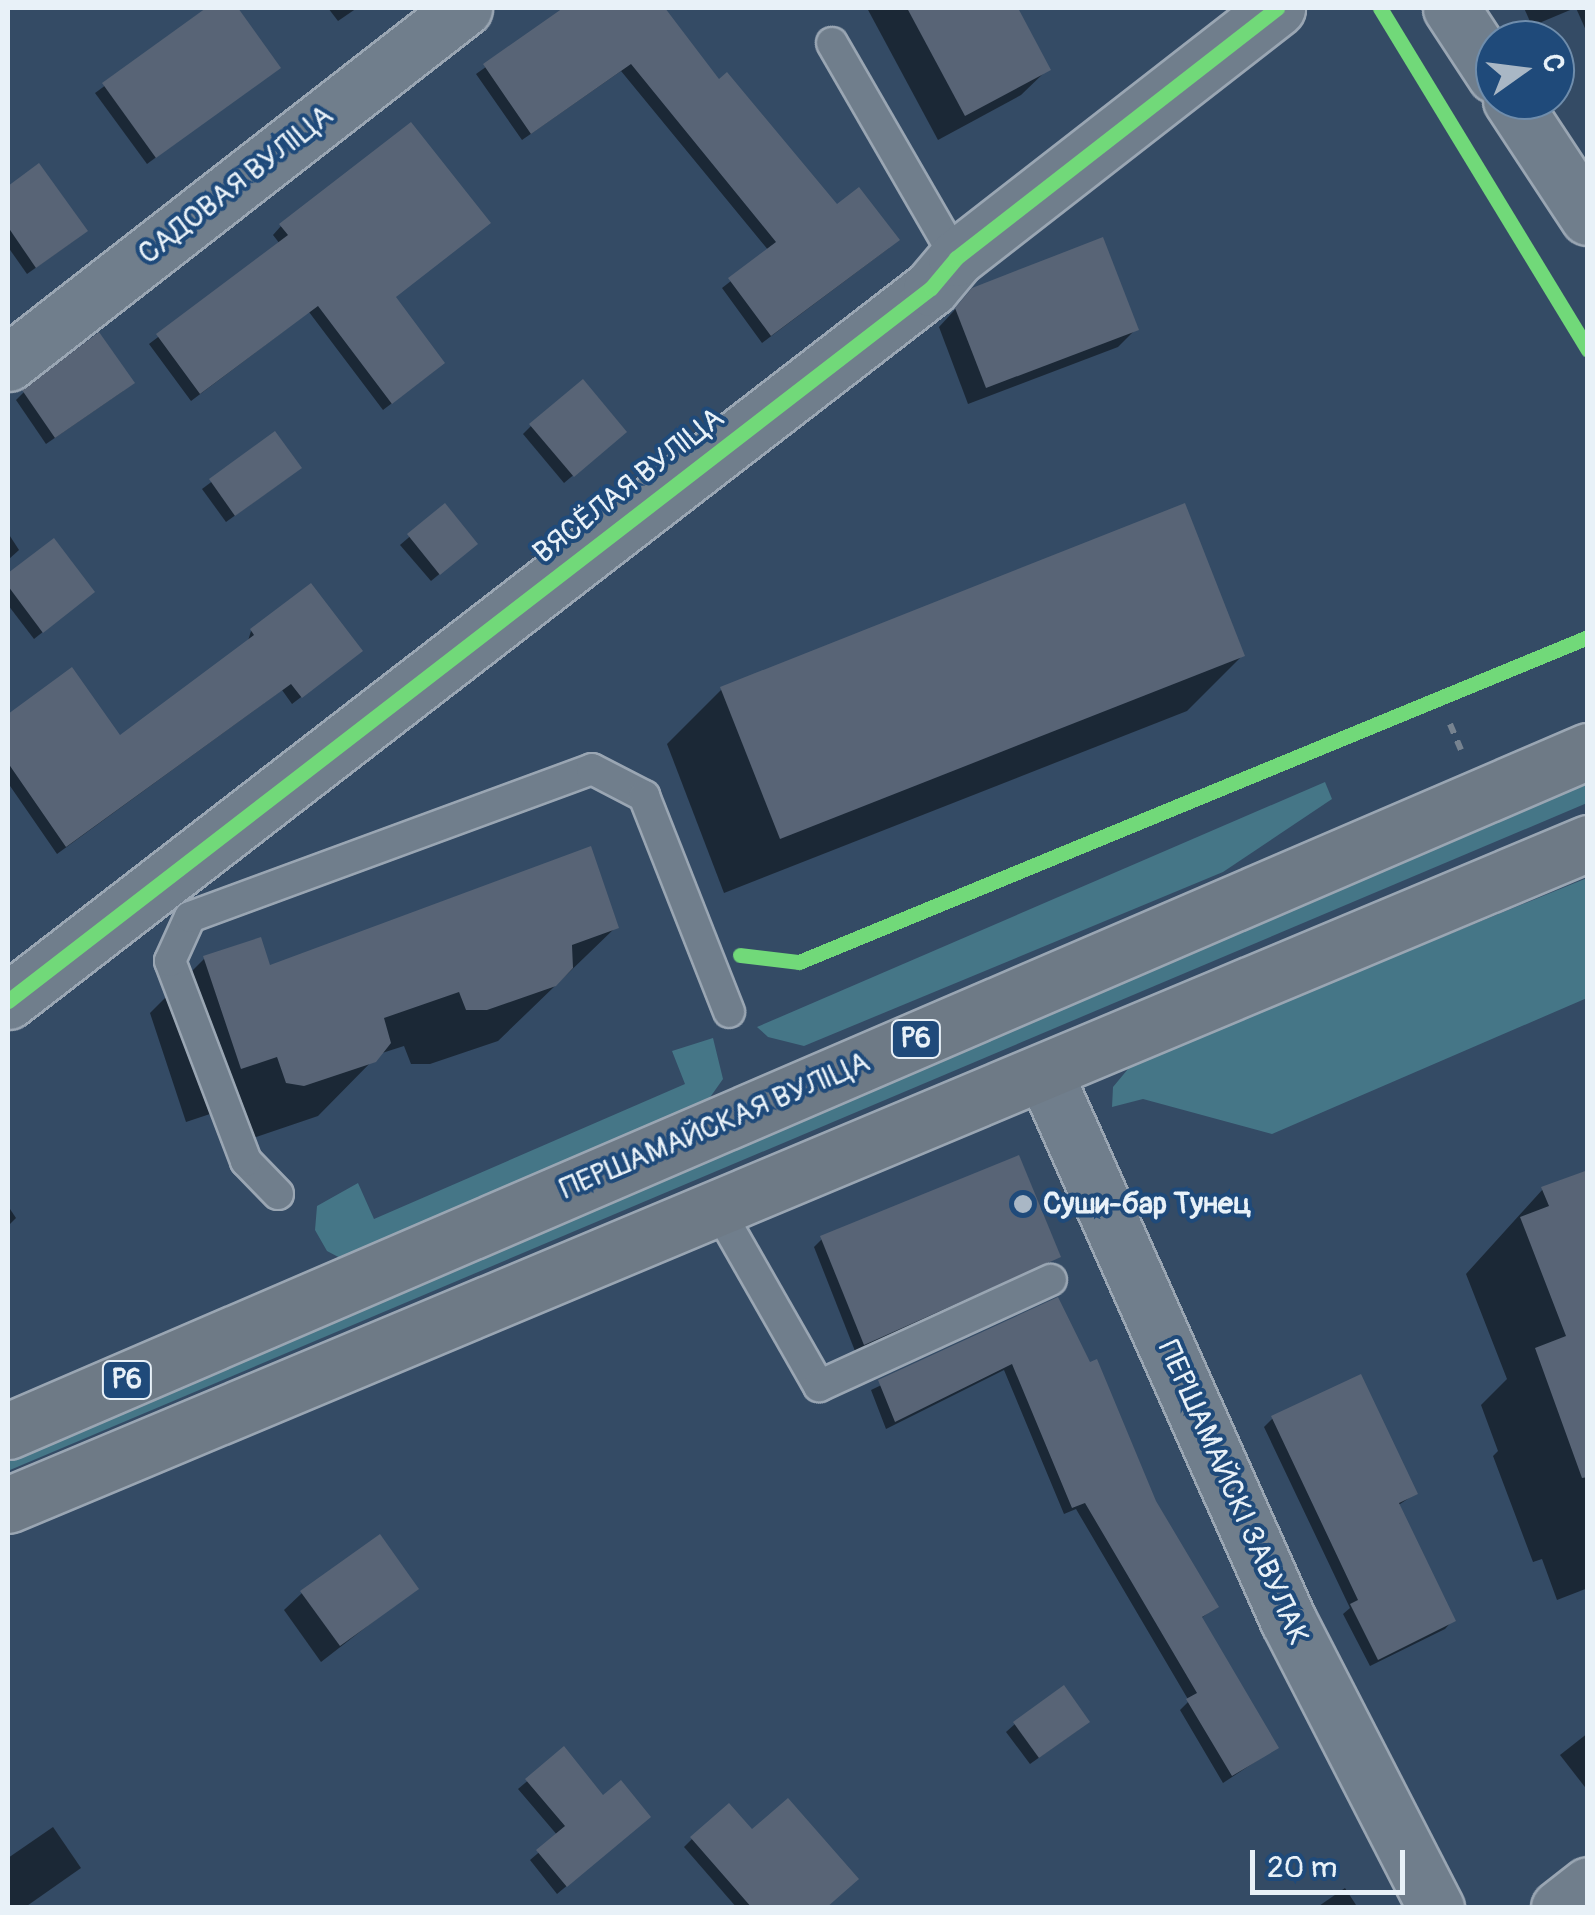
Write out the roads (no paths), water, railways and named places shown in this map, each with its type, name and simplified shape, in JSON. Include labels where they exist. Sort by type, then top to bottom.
[{"type":"main road","name":"ПЕРШАМАЙСКАЯ ВУЛІЦА","points":[[8,1430],[1588,751]]},
{"type":"main road","name":"Р6","points":[[8,1505],[1588,843]]},
{"type":"street","name":"САДОВАЯ ВУЛІЦА","points":[[8,363],[464,8]]},
{"type":"street","name":"ВЯСЁЛАЯ ВУЛІЦА","points":[[8,1001],[931,288],[956,258],[1277,8]]},
{"type":"street","points":[[1451,8],[1475,45]]},
{"type":"street","points":[[1524,120],[1588,218]]},
{"type":"street","name":"ПЕРШАМАЙСКІ ЗАВУЛАК","points":[[1044,1072],[1288,1620],[1436,1908]]},
{"type":"street","points":[[1559,1908],[1588,1885]]},
{"type":"lane","points":[[832,43],[956,258]]},
{"type":"lane","points":[[278,1194],[246,1161],[170,960],[190,917],[592,769],[644,796],[729,1012]]},
{"type":"lane","points":[[718,1208],[820,1386],[1051,1280]]},
{"type":"place","name":"Суши-бар Тунец","points":[[1023,1204]]}]
